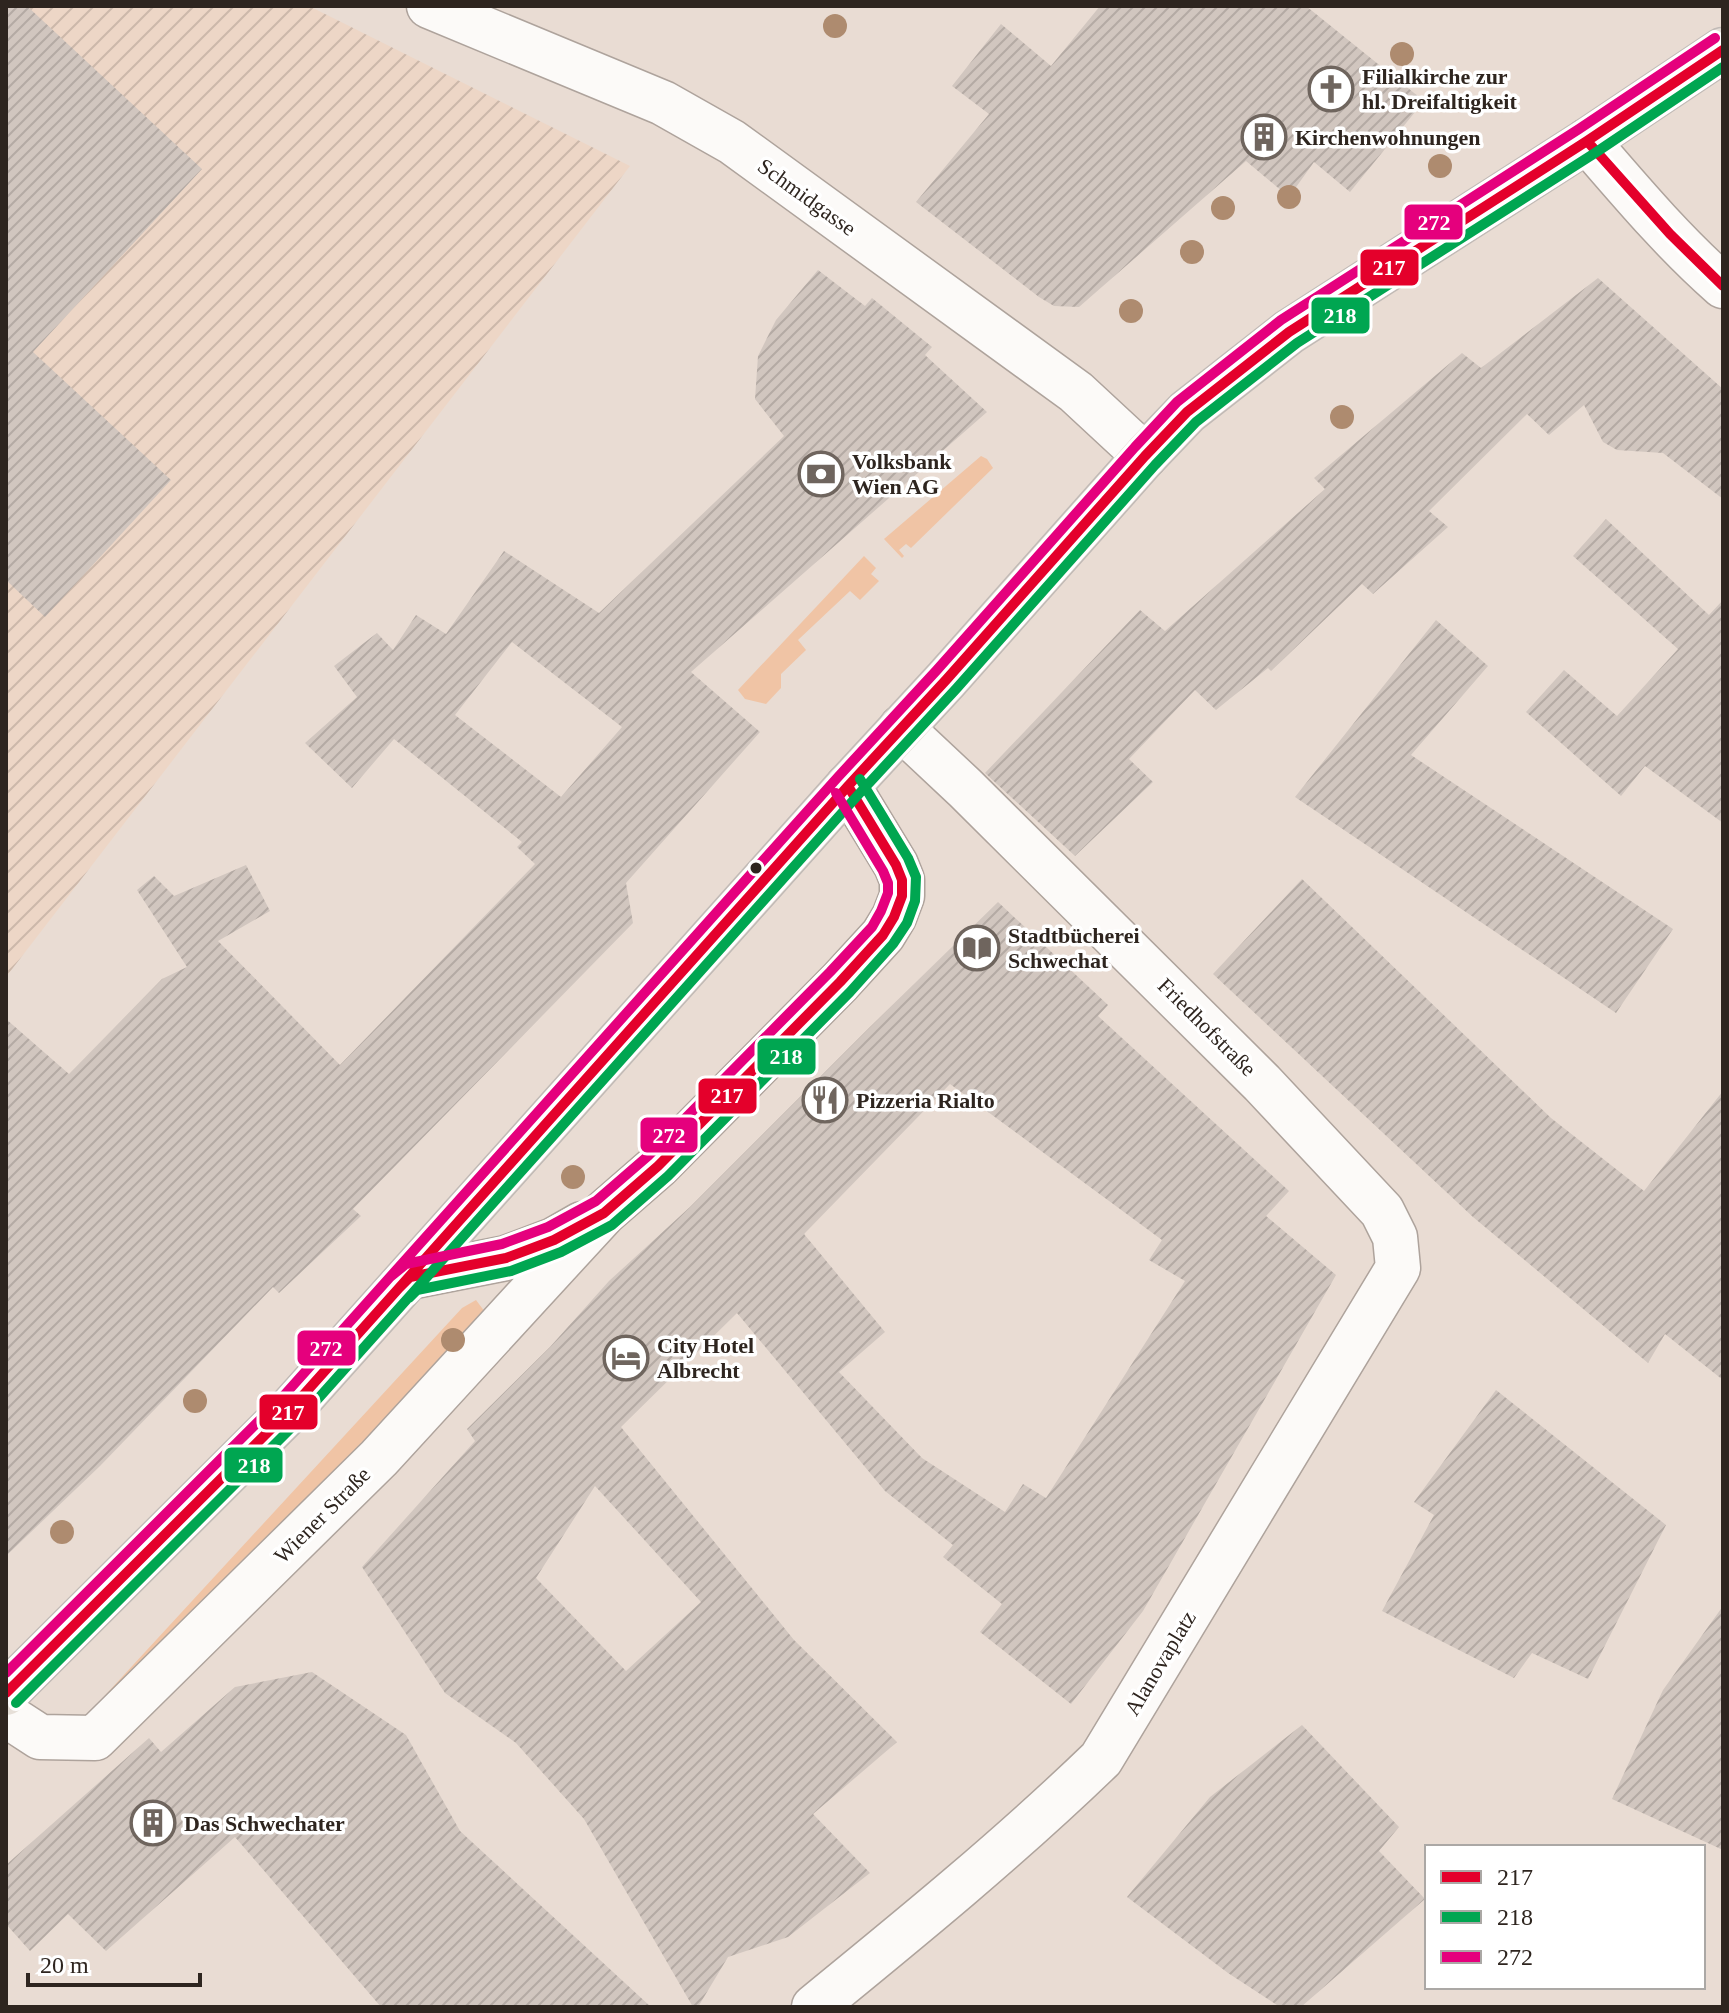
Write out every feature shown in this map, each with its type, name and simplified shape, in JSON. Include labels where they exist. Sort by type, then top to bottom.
[{"type":"main road","points":[[6,1693],[280,1421],[1187,412],[1289,332],[1723,50]]},
{"type":"street","name":"Schmidgasse","points":[[429,6],[663,103],[732,142],[1076,392],[1145,456]]},
{"type":"street","points":[[1587,141],[1660,225],[1723,286]]},
{"type":"street","name":"Friedhofstraße","points":[[901,728],[1262,1083],[1382,1211],[1395,1237]]},
{"type":"street","name":"Wiener Straße","points":[[6,1715],[40,1737],[95,1738],[379,1458],[604,1213],[658,1166],[883,935],[902,896],[902,880],[848,786]]},
{"type":"street","name":"Wiener Straße","points":[[410,1277],[506,1258],[554,1240],[604,1213]]},
{"type":"street","name":"Alanovaplatz","points":[[814,2007],[1046,1813],[1101,1759],[1398,1268],[1395,1237]]},
{"type":"shaded area","points":[[6,6],[309,6],[630,166],[6,977]]},
{"type":"shaded area","points":[[981,456],[993,468],[911,548],[906,544],[899,550],[904,556],[902,558],[884,539]]},
{"type":"shaded area","points":[[864,556],[876,568],[871,574],[879,581],[860,600],[850,591],[798,640],[806,650],[781,674],[781,688],[766,704],[745,699],[738,690]]},
{"type":"shaded area","points":[[476,1300],[485,1312],[114,1705],[101,1711],[99,1702],[462,1308]]},
{"type":"building","points":[[6,6],[27,6],[202,169],[33,352],[171,480],[45,617],[6,580]]},
{"type":"building","points":[[1100,6],[1306,6],[1424,101],[1350,192],[1314,162],[1289,197],[1246,161],[1079,307],[1054,306],[916,202],[989,114],[952,86],[1001,24],[1051,66]]},
{"type":"building","points":[[818,270],[865,306],[872,298],[932,347],[925,355],[987,412],[691,672],[760,732],[626,883],[633,923],[353,1209],[361,1216],[279,1293],[273,1287],[100,1466],[6,1556],[6,1019],[69,1074],[162,979],[187,967],[137,890],[154,876],[174,896],[246,865],[270,911],[218,941],[340,1065],[535,864],[517,847],[522,842],[394,739],[352,788],[305,743],[357,697],[334,666],[377,633],[393,650],[416,615],[446,634],[504,551],[599,613],[784,436],[755,399],[758,356],[776,320]],"holes":[[[512,642],[622,727],[561,797],[455,715]]]},
{"type":"building","points":[[1598,278],[1723,389],[1723,499],[1663,453],[1617,450],[1603,442],[1584,405],[1549,435],[1527,414],[1429,511],[1448,527],[1373,594],[1362,584],[1271,671],[1268,668],[1216,710],[1195,690],[1129,759],[1153,782],[1075,856],[985,773],[1140,610],[1165,631],[1325,489],[1314,478],[1462,353],[1481,368]]},
{"type":"building","points":[[1606,519],[1709,615],[1723,600],[1723,823],[1645,766],[1621,796],[1526,712],[1564,670],[1617,716],[1678,649],[1573,556]]},
{"type":"building","points":[[1436,620],[1488,666],[1411,755],[1673,929],[1616,1013],[1295,797]]},
{"type":"building","points":[[1302,879],[1551,1118],[1644,1191],[1723,1091],[1723,1380],[1665,1334],[1648,1363],[1473,1217],[1213,974]]},
{"type":"building","points":[[998,902],[1108,1005],[1098,1016],[1289,1191],[1266,1216],[1336,1275],[1143,1611],[1071,1704],[980,1632],[1002,1604],[943,1557],[953,1545],[885,1491],[737,1313],[621,1427],[794,1640],[897,1742],[813,1814],[870,1873],[788,1937],[728,1957],[698,2007],[693,2007],[584,1819],[516,1743],[445,1693],[362,1567],[475,1441],[467,1429],[550,1347],[609,1281],[690,1207]],"holes":[[[950,1084],[1162,1240],[1149,1260],[1185,1281],[1046,1498],[1023,1484],[1005,1512],[922,1458],[839,1372],[885,1332],[804,1234]],[[595,1486],[701,1602],[626,1671],[536,1578]]]},
{"type":"building","points":[[1496,1390],[1666,1525],[1588,1679],[1532,1653],[1514,1678],[1382,1611],[1434,1515],[1414,1502]]},
{"type":"building","points":[[1723,1606],[1723,1850],[1612,1799],[1663,1690]]},
{"type":"building","points":[[312,1672],[406,1735],[460,1831],[651,2007],[381,2007],[235,1837],[106,1951],[68,1914],[30,1951],[6,1924],[6,1865],[149,1738],[161,1752],[235,1687]]},
{"type":"building","points":[[1302,1725],[1399,1827],[1379,1851],[1425,1899],[1301,2007],[1280,2007],[1228,1973],[1127,1897],[1210,1797]]},
{"type":"transit line","name":"272","points":[[6,1673],[279,1401],[1177,402],[1281,320],[1715,38]]},
{"type":"transit line","name":"217","points":[[6,1693],[289,1411],[1187,412],[1289,332],[1723,50]]},
{"type":"transit line","name":"218","points":[[16,1703],[299,1420],[1196,422],[1297,343],[1595,153],[1723,67]]},
{"type":"transit line","name":"217","points":[[1587,141],[1670,234],[1723,286]]},
{"type":"transit line","name":"218","points":[[409,1298],[417,1290],[511,1271],[561,1252],[612,1225],[668,1176],[850,992],[893,944],[907,923],[915,901],[916,877],[908,858],[860,779]]},
{"type":"transit line","name":"217","points":[[399,1288],[410,1277],[506,1258],[554,1240],[604,1213],[658,1166],[883,935],[902,896],[902,880],[848,786]]},
{"type":"transit line","name":"272","points":[[389,1278],[406,1264],[502,1244],[548,1227],[596,1201],[648,1156],[872,927],[888,893],[888,883],[836,793]]},
{"type":"place","name":"Filialkirche zur hl. Dreifaltigkeit","points":[[1331,89]]},
{"type":"place","name":"Kirchenwohnungen","points":[[1264,137]]},
{"type":"place","name":"Volksbank Wien AG","points":[[821,474]]},
{"type":"place","name":"Stadtbücherei Schwechat","points":[[977,948]]},
{"type":"place","name":"Pizzeria Rialto","points":[[825,1100]]},
{"type":"place","name":"City Hotel Albrecht","points":[[626,1358]]},
{"type":"place","name":"Das Schwechater","points":[[153,1823]]}]
